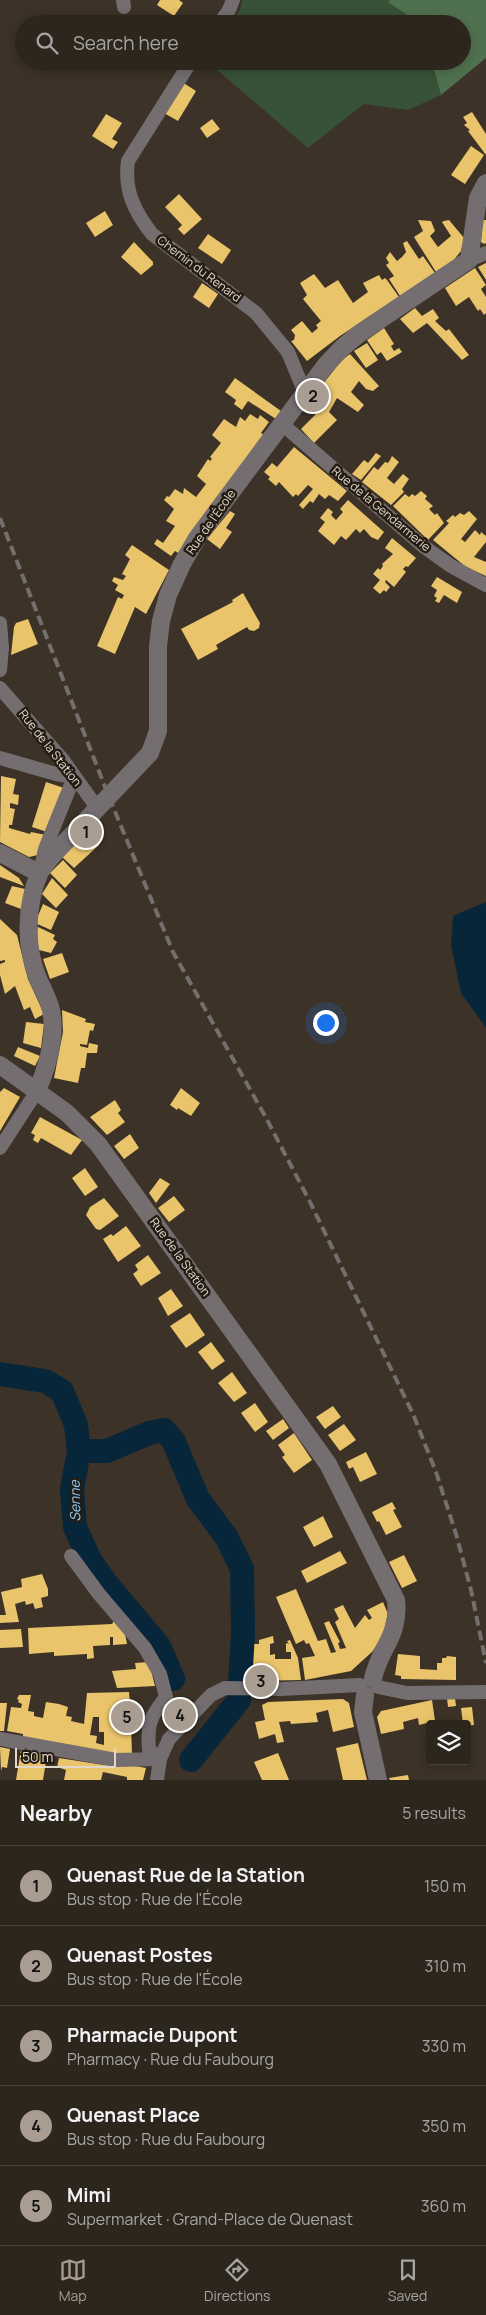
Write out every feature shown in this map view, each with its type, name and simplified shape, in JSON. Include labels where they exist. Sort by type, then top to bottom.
[{"type":"street","points":[[225,15],[233,0]]},
{"type":"street","name":"Chemin du Renard","points":[[185,70],[128,161],[126,178],[129,196],[139,218],[152,234],[256,313],[288,352],[305,392]]},
{"type":"street","points":[[469,260],[478,198],[486,183]]},
{"type":"street","name":"Rue de l'École","points":[[39,873],[52,856],[150,753],[158,731],[158,646],[161,621],[168,595],[182,564],[197,538],[305,392],[343,347],[360,333],[469,260],[486,253]]},
{"type":"street","name":"Rue de la Gendarmerie","points":[[282,424],[423,546],[451,566],[486,585]]},
{"type":"street","points":[[0,624],[2,648],[0,670]]},
{"type":"street","name":"Rue de la Station","points":[[0,688],[63,760],[98,809]]},
{"type":"street","points":[[0,758],[56,774],[74,777],[45,850],[31,901],[29,941],[31,960],[52,1014],[51,1048],[46,1071],[37,1091],[0,1148]]},
{"type":"street","points":[[0,853],[39,873]]},
{"type":"street","name":"Rue de la Station","points":[[0,1065],[67,1113],[98,1144],[328,1464],[396,1600],[397,1616],[394,1629],[375,1670],[363,1712],[378,1780]]},
{"type":"street","points":[[71,1556],[99,1594],[145,1648],[160,1674],[166,1698],[151,1716],[148,1732],[149,1750],[160,1759]]},
{"type":"street","points":[[157,1780],[160,1759],[169,1739],[211,1695],[225,1688],[369,1687],[407,1693],[486,1692]]},
{"type":"street","points":[[0,1739],[116,1760],[160,1759]]},
{"type":"green space","points":[[242,0],[389,0],[389,3],[407,15],[236,15],[240,10]]},
{"type":"green space","points":[[389,0],[486,0],[486,58],[441,95],[434,70],[471,70],[471,15],[407,15],[389,3]]},
{"type":"green space","points":[[217,70],[434,70],[441,95],[408,110],[364,104],[308,148]]},
{"type":"water","points":[[486,902],[486,1028],[461,993],[451,945],[453,916]]},
{"type":"building: Homes","points":[[160,0],[179,0],[183,3],[175,15],[157,5]]},
{"type":"building: Homes","points":[[182,82],[196,91],[178,121],[164,113]]},
{"type":"building: Homes","points":[[472,112],[486,134],[486,155],[468,131],[470,130],[464,125],[467,123],[463,117]]},
{"type":"building: Homes","points":[[106,114],[122,123],[112,139],[118,142],[113,149],[92,136]]},
{"type":"building: Homes","points":[[212,119],[220,129],[207,138],[200,128]]},
{"type":"building: Homes","points":[[471,146],[484,155],[465,184],[451,175]]},
{"type":"building: Homes","points":[[179,194],[202,219],[184,235],[178,229],[182,225],[165,207]]},
{"type":"building: Homes","points":[[105,211],[113,225],[95,237],[86,223]]},
{"type":"building: Homes","points":[[418,220],[431,221],[435,231],[430,236],[438,247],[451,236],[442,222],[444,221],[449,220],[464,238],[461,251],[453,261],[436,272],[414,237],[423,231]]},
{"type":"building: Homes","points":[[483,220],[486,220],[486,243],[484,244],[481,242]]},
{"type":"building: Homes","points":[[208,234],[231,250],[222,264],[198,248]]},
{"type":"building: Homes","points":[[407,241],[419,259],[423,256],[435,273],[400,296],[389,279],[394,276],[386,265],[389,263],[386,258],[390,252],[397,261],[402,257],[406,252],[403,243]]},
{"type":"building: Homes","points":[[134,242],[153,262],[153,265],[141,275],[121,257]]},
{"type":"building: Homes","points":[[486,263],[486,280],[478,267]]},
{"type":"building: Homes","points":[[475,268],[486,285],[481,289],[486,297],[486,313],[484,315],[480,309],[478,311],[469,297],[456,306],[445,288]]},
{"type":"building: Homes","points":[[314,274],[325,288],[338,280],[353,303],[368,292],[363,283],[379,275],[382,280],[385,278],[387,280],[399,297],[340,336],[307,361],[291,341],[294,340],[295,335],[291,330],[302,321],[312,333],[318,328],[316,325],[321,321],[303,299],[307,295],[300,283]]},
{"type":"building: Homes","points":[[202,283],[218,294],[209,308],[193,297]]},
{"type":"building: Homes","points":[[415,308],[422,316],[433,309],[439,318],[435,321],[446,331],[449,329],[469,355],[462,360],[427,323],[413,333],[400,319]]},
{"type":"building: Homes","points":[[384,328],[394,344],[391,346],[394,351],[399,348],[402,352],[387,361],[381,352],[377,355],[367,340]]},
{"type":"building: Homes","points":[[367,343],[378,360],[366,368],[354,351]]},
{"type":"building: Homes","points":[[350,354],[379,386],[373,391],[366,389],[359,381],[351,392],[364,405],[358,412],[337,398],[329,412],[337,420],[314,443],[301,429],[317,413],[306,405],[342,360]]},
{"type":"building: Homes","points":[[235,378],[281,411],[276,419],[248,401],[242,410],[234,404],[236,400],[225,392]]},
{"type":"building: Homes","points":[[250,414],[258,419],[260,415],[269,422],[261,433],[264,435],[178,553],[175,551],[171,556],[154,544],[157,539],[163,543],[175,526],[166,521],[174,509],[164,500],[175,489],[183,494],[184,488],[196,497],[206,484],[197,476],[208,459],[210,461],[212,459],[210,457],[221,443],[212,435],[224,419],[236,427],[240,417],[245,421]]},
{"type":"building: Homes","points":[[294,447],[347,491],[338,501],[329,495],[325,499],[319,494],[313,503],[310,501],[303,509],[299,505],[313,489],[308,485],[298,496],[296,494],[293,497],[279,482],[276,486],[268,479],[270,477],[264,472],[272,463],[277,467]]},
{"type":"building: Homes","points":[[376,453],[381,456],[361,480],[352,474],[364,460],[368,463]]},
{"type":"building: Homes","points":[[392,456],[399,462],[387,478],[394,484],[403,474],[409,479],[402,489],[404,492],[391,505],[362,482],[374,467],[378,470],[385,462],[388,463]]},
{"type":"building: Homes","points":[[421,491],[427,496],[425,499],[433,506],[429,509],[435,515],[437,513],[444,523],[428,540],[393,506],[405,494],[409,497],[412,494],[415,496]]},
{"type":"building: Homes","points":[[348,500],[384,532],[378,540],[371,537],[364,529],[360,533],[356,529],[346,540],[341,536],[334,545],[318,531],[325,522],[320,518],[328,508],[333,512],[331,515],[336,520],[343,512],[340,509]]},
{"type":"building: Homes","points":[[230,511],[235,514],[226,528],[232,532],[220,549],[207,539]]},
{"type":"building: Homes","points":[[469,511],[477,519],[461,539],[465,542],[475,530],[480,535],[481,532],[486,536],[486,542],[474,557],[486,562],[486,576],[466,567],[433,540],[449,523],[446,521],[453,515],[455,517],[460,513],[464,515]]},
{"type":"building: Homes","points":[[392,538],[416,558],[408,567],[406,566],[403,569],[406,572],[394,587],[386,580],[385,582],[390,587],[386,592],[384,590],[380,594],[373,588],[380,580],[373,574],[378,568],[380,570],[383,566],[382,564],[393,554],[385,548]]},
{"type":"building: Homes","points":[[132,545],[169,570],[146,614],[135,607],[115,654],[97,646],[118,597],[122,599],[124,595],[115,590],[118,585],[112,581],[114,577],[123,580],[126,576],[122,574],[130,559],[125,555]]},
{"type":"building: Homes","points":[[437,577],[462,592],[457,603],[444,595],[439,603],[435,601],[437,598],[434,596],[437,590],[431,586]]},
{"type":"building: Homes","points":[[243,593],[260,623],[259,628],[254,631],[249,630],[247,627],[216,645],[218,649],[198,660],[181,629],[233,602],[232,600]]},
{"type":"building: Homes","points":[[28,619],[38,644],[11,655],[14,627],[16,623]]},
{"type":"building: Homes","points":[[1,776],[16,779],[13,794],[19,795],[18,805],[10,803],[10,808],[15,809],[12,825],[9,825],[9,828],[30,834],[31,832],[46,835],[38,855],[29,857],[0,842]]},
{"type":"building: Homes","points":[[46,782],[64,788],[47,832],[32,827]]},
{"type":"building: Homes","points":[[87,831],[99,845],[74,868],[61,856]]},
{"type":"building: Homes","points":[[63,860],[77,875],[65,888],[50,873]]},
{"type":"building: Homes","points":[[0,865],[19,878],[24,886],[0,877]]},
{"type":"building: Homes","points":[[52,878],[68,895],[56,908],[42,894]]},
{"type":"building: Homes","points":[[12,886],[25,889],[21,909],[5,903]]},
{"type":"building: Homes","points":[[43,904],[59,912],[51,930],[35,923]]},
{"type":"building: Homes","points":[[0,919],[17,935],[28,979],[44,1014],[35,1019],[30,1007],[24,1010],[15,986],[5,994],[0,975],[0,964],[5,962],[5,960],[0,961]]},
{"type":"building: Homes","points":[[38,927],[55,935],[53,939],[57,942],[51,953],[39,950],[35,940]]},
{"type":"building: Homes","points":[[62,953],[69,972],[50,979],[43,959]]},
{"type":"building: Homes","points":[[62,1010],[86,1019],[85,1022],[95,1024],[93,1031],[90,1030],[87,1045],[80,1044],[80,1046],[88,1048],[89,1043],[98,1045],[97,1053],[87,1053],[85,1068],[81,1068],[78,1083],[54,1078],[63,1032]]},
{"type":"building: Homes","points":[[26,1022],[44,1024],[41,1048],[23,1043]]},
{"type":"building: Homes","points":[[18,1047],[40,1056],[35,1066],[14,1056]]},
{"type":"building: Homes","points":[[4,1088],[20,1097],[0,1131],[0,1092]]},
{"type":"building: Homes","points":[[181,1088],[200,1103],[191,1116],[170,1105]]},
{"type":"building: Homes","points":[[115,1100],[121,1110],[118,1113],[125,1122],[107,1135],[90,1117]]},
{"type":"building: Homes","points":[[40,1117],[82,1140],[71,1155],[41,1138],[38,1143],[33,1140],[35,1135],[31,1133]]},
{"type":"building: Homes","points":[[130,1134],[139,1148],[124,1159],[114,1146]]},
{"type":"building: Homes","points":[[85,1168],[98,1187],[85,1196],[72,1178]]},
{"type":"building: Homes","points":[[160,1178],[170,1184],[156,1203],[149,1193]]},
{"type":"building: Homes","points":[[174,1196],[185,1210],[169,1222],[158,1208]]},
{"type":"building: Homes","points":[[104,1198],[119,1216],[100,1230],[96,1229],[86,1215],[90,1207]]},
{"type":"building: Homes","points":[[126,1226],[141,1246],[118,1262],[103,1239],[111,1234],[113,1236]]},
{"type":"building: Homes","points":[[148,1255],[161,1273],[141,1286],[133,1274],[138,1270],[135,1265]]},
{"type":"building: Homes","points":[[171,1289],[183,1306],[168,1316],[158,1298]]},
{"type":"building: Homes","points":[[190,1313],[205,1335],[186,1348],[170,1326]]},
{"type":"building: Homes","points":[[211,1342],[225,1361],[212,1370],[198,1352]]},
{"type":"building: Homes","points":[[232,1372],[247,1393],[234,1402],[218,1383]]},
{"type":"building: Homes","points":[[255,1403],[268,1422],[255,1432],[241,1413]]},
{"type":"building: Homes","points":[[333,1406],[341,1417],[325,1429],[316,1417]]},
{"type":"building: Homes","points":[[283,1419],[289,1428],[273,1440],[266,1431]]},
{"type":"building: Homes","points":[[344,1424],[356,1440],[340,1451],[328,1435]]},
{"type":"building: Homes","points":[[294,1433],[312,1460],[294,1473],[282,1457],[285,1455],[278,1445]]},
{"type":"building: Homes","points":[[366,1452],[377,1474],[360,1482],[353,1467],[349,1469],[346,1462]]},
{"type":"building: Homes","points":[[392,1502],[396,1509],[393,1510],[402,1527],[386,1535],[372,1512]]},
{"type":"building: Homes","points":[[323,1516],[333,1537],[314,1547],[303,1527]]},
{"type":"building: Homes","points":[[340,1551],[347,1563],[307,1583],[301,1571]]},
{"type":"building: Homes","points":[[404,1555],[417,1581],[402,1588],[389,1562]]},
{"type":"building: Homes","points":[[42,1574],[48,1589],[48,1596],[41,1598],[43,1607],[35,1609],[33,1603],[26,1605],[25,1601],[15,1604],[19,1622],[0,1623],[0,1615],[6,1615],[1,1592],[22,1587],[21,1579]]},
{"type":"building: Homes","points":[[296,1589],[318,1641],[326,1639],[331,1653],[336,1652],[324,1623],[329,1621],[340,1642],[338,1643],[340,1649],[346,1648],[335,1622],[339,1619],[334,1609],[343,1605],[355,1628],[365,1615],[369,1620],[372,1618],[367,1610],[383,1602],[388,1614],[383,1634],[373,1651],[351,1671],[305,1680],[302,1658],[315,1656],[309,1643],[306,1644],[304,1640],[296,1644],[276,1597]]},
{"type":"building: Homes","points":[[114,1621],[124,1629],[127,1644],[113,1645],[113,1637],[110,1637],[110,1645],[93,1646],[94,1658],[87,1659],[87,1654],[54,1656],[54,1652],[29,1654],[28,1628],[112,1624]]},
{"type":"building: Homes","points":[[21,1629],[23,1647],[0,1648],[0,1630]]},
{"type":"building: Homes","points":[[273,1636],[274,1643],[270,1644],[270,1655],[275,1654],[275,1659],[291,1659],[291,1652],[286,1652],[286,1643],[289,1644],[287,1641],[290,1640],[298,1658],[301,1680],[249,1681],[250,1644],[259,1644],[259,1640]]},
{"type":"building: Homes","points":[[398,1654],[420,1656],[420,1669],[437,1670],[437,1663],[442,1663],[442,1658],[447,1656],[456,1657],[456,1680],[401,1679],[401,1676],[395,1675]]},
{"type":"building: Homes","points":[[149,1662],[155,1686],[117,1688],[112,1671],[136,1669],[135,1663]]},
{"type":"building: Homes","points":[[129,1692],[130,1704],[114,1706],[115,1725],[131,1724],[132,1755],[116,1756],[23,1737],[23,1734],[7,1731],[11,1707],[21,1708],[22,1704],[17,1699],[19,1695],[31,1695],[28,1711],[34,1712],[34,1716],[43,1718],[46,1702],[59,1704],[68,1707],[66,1716],[72,1717],[71,1721],[84,1724],[87,1693]],"holes":[[[93,1717],[99,1717],[99,1732],[104,1732],[104,1745],[96,1743],[97,1736],[90,1735]]]},
{"type":"building: Homes","points":[[447,1698],[455,1698],[456,1706],[448,1707]]},
{"type":"building: Homes","points":[[343,1699],[349,1703],[354,1727],[333,1732],[328,1710],[316,1713],[318,1722],[291,1724],[290,1721],[279,1722],[284,1742],[277,1743],[275,1734],[259,1739],[255,1722],[265,1720],[262,1705],[268,1702]]},
{"type":"building: Homes","points":[[432,1700],[435,1720],[426,1720],[426,1723],[419,1725],[418,1718],[403,1722],[404,1729],[381,1734],[377,1717],[381,1711]]},
{"type":"building: Homes","points":[[0,1703],[7,1703],[4,1731],[0,1731]]},
{"type":"building: Homes","points":[[472,1707],[474,1725],[471,1725],[471,1720],[462,1720],[461,1708]]},
{"type":"building: Homes","points":[[358,1743],[367,1780],[343,1780],[336,1748]]},
{"type":"building: Homes","points":[[0,1747],[10,1749],[7,1768],[2,1767],[1,1771]]},
{"type":"building: Homes","points":[[21,1750],[47,1755],[43,1780],[16,1780]]},
{"type":"building: Homes","points":[[278,1753],[289,1780],[262,1780],[254,1762]]},
{"type":"building: Homes","points":[[59,1758],[104,1765],[130,1765],[146,1768],[143,1780],[127,1780],[127,1777],[103,1772],[101,1780],[64,1780],[66,1770],[57,1767]]},
{"type":"building: Homes","points":[[408,1775],[409,1780],[390,1780],[389,1778]]},
{"type":"building: Shops","points":[[132,1705],[131,1724],[115,1725],[114,1706]]},
{"type":"waterway","name":"Senne","points":[[0,1374],[45,1381],[62,1391],[76,1425],[79,1451],[72,1489],[75,1527],[90,1560],[106,1583],[159,1646],[173,1679]]},
{"type":"waterway","points":[[79,1451],[107,1451],[149,1433],[164,1430],[173,1440],[198,1499],[227,1538],[242,1569],[243,1633],[239,1700],[191,1760]]},
{"type":"railway","points":[[0,518],[109,797],[173,952],[265,1116],[309,1200],[413,1414],[436,1472],[456,1534],[471,1590],[486,1663]]},
{"type":"place","name":"Quenast Postes","points":[[313,396]]},
{"type":"place","name":"Quenast Rue de la Station","points":[[86,832]]},
{"type":"place","name":"Pharmacie Dupont","points":[[261,1681]]},
{"type":"place","name":"Quenast Place","points":[[180,1715]]},
{"type":"place","name":"Mimi","points":[[127,1717]]}]
